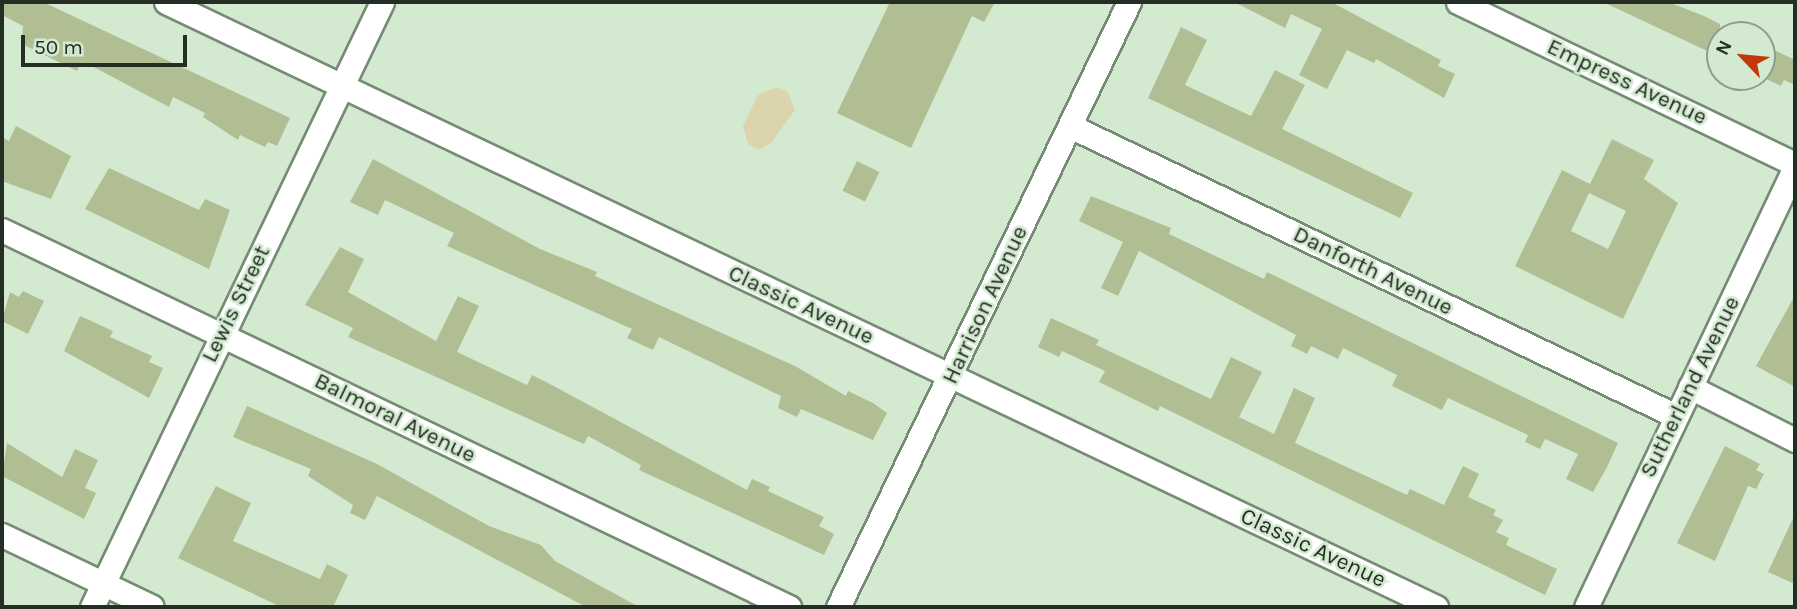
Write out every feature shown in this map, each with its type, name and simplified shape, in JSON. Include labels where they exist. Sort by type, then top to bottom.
[{"type":"street","name":"Classic Avenue","points":[[166,2],[342,83],[1436,607]]},
{"type":"street","name":"Lewis Street","points":[[92,607],[382,2]]},
{"type":"street","name":"Harrison Avenue","points":[[838,607],[952,377],[1129,2]]},
{"type":"street","name":"Empress Avenue","points":[[1458,2],[1795,166]]},
{"type":"street","name":"Danforth Avenue","points":[[1070,126],[1676,416]]},
{"type":"street","name":"Sutherland Avenue","points":[[1586,607],[1795,166]]},
{"type":"street","name":"Balmoral Avenue","points":[[2,230],[789,607]]},
{"type":"street","points":[[1690,387],[1795,440]]},
{"type":"street","points":[[2,536],[152,607]]},
{"type":"shaded area","points":[[777,87],[788,92],[795,110],[771,143],[759,150],[748,144],[743,126],[758,95]]},
{"type":"building","points":[[2,2],[43,2],[290,118],[277,146],[268,142],[265,147],[240,135],[238,140],[203,117],[205,113],[173,97],[169,107],[90,65],[80,64],[77,71],[22,44],[23,26],[2,15]]},
{"type":"building","points":[[890,2],[995,2],[984,22],[972,16],[911,148],[837,113]]},
{"type":"building","points":[[1234,2],[1331,2],[1441,60],[1438,66],[1455,74],[1444,98],[1376,59],[1374,63],[1347,50],[1327,89],[1299,75],[1322,29],[1291,14],[1285,28]]},
{"type":"building","points":[[1603,2],[1668,2],[1704,16],[1714,21],[1706,21],[1706,50]]},
{"type":"building","points":[[1181,27],[1207,40],[1185,85],[1251,116],[1275,70],[1305,85],[1282,129],[1413,193],[1400,218],[1148,98]]},
{"type":"building","points":[[1776,51],[1795,60],[1795,85],[1784,80],[1781,86],[1776,84]]},
{"type":"building","points":[[16,126],[71,156],[51,199],[2,181],[2,137],[9,141]]},
{"type":"building","points":[[1612,139],[1654,160],[1644,179],[1678,203],[1623,319],[1515,266],[1562,170],[1590,184]],"holes":[[[1589,193],[1626,211],[1608,249],[1571,231]]]},
{"type":"building","points":[[373,159],[540,249],[597,272],[595,276],[795,366],[846,396],[848,391],[873,403],[887,413],[873,440],[801,409],[797,417],[778,408],[781,396],[659,337],[653,350],[627,338],[632,329],[447,246],[454,233],[385,200],[378,215],[350,202]]},
{"type":"building","points":[[857,161],[879,172],[865,202],[843,191]]},
{"type":"building","points":[[109,168],[199,210],[205,199],[230,210],[209,269],[85,209]]},
{"type":"building","points":[[1091,196],[1171,228],[1169,234],[1264,279],[1267,272],[1618,443],[1607,467],[1593,492],[1566,479],[1578,454],[1545,439],[1540,449],[1525,442],[1528,435],[1448,398],[1442,410],[1392,386],[1397,375],[1343,348],[1338,359],[1311,346],[1307,354],[1291,346],[1296,335],[1139,251],[1118,296],[1101,288],[1123,242],[1079,221]]},
{"type":"building","points":[[340,247],[364,259],[348,292],[436,341],[458,296],[479,306],[457,352],[527,385],[532,375],[747,490],[752,479],[770,487],[768,491],[824,517],[819,526],[834,534],[824,555],[639,470],[641,465],[588,436],[584,444],[348,337],[353,328],[305,305]]},
{"type":"building","points":[[23,291],[44,301],[28,334],[2,321],[10,292],[19,297]]},
{"type":"building","points":[[1795,295],[1795,387],[1756,366]]},
{"type":"building","points":[[80,316],[113,331],[110,337],[152,356],[149,362],[163,368],[149,398],[64,351]]},
{"type":"building","points":[[1051,318],[1099,340],[1096,345],[1211,399],[1231,357],[1262,372],[1239,417],[1274,434],[1294,388],[1315,398],[1295,443],[1407,495],[1410,489],[1444,505],[1463,466],[1479,474],[1468,497],[1496,510],[1493,515],[1503,520],[1496,532],[1509,538],[1506,545],[1557,569],[1545,595],[1160,406],[1158,411],[1099,382],[1105,371],[1062,351],[1059,357],[1038,347]]},
{"type":"building","points":[[247,406],[377,464],[489,526],[541,545],[555,561],[639,607],[586,607],[377,496],[365,520],[350,513],[353,505],[308,476],[311,469],[233,437]]},
{"type":"building","points":[[7,443],[62,477],[75,449],[98,460],[85,488],[96,493],[84,519],[2,476]]},
{"type":"building","points":[[1725,446],[1760,464],[1756,470],[1764,474],[1756,489],[1748,486],[1715,561],[1677,543]]},
{"type":"building","points":[[216,486],[251,503],[233,541],[320,579],[327,564],[348,575],[333,607],[281,607],[178,558]]},
{"type":"building","points":[[1795,514],[1795,584],[1768,572]]}]
